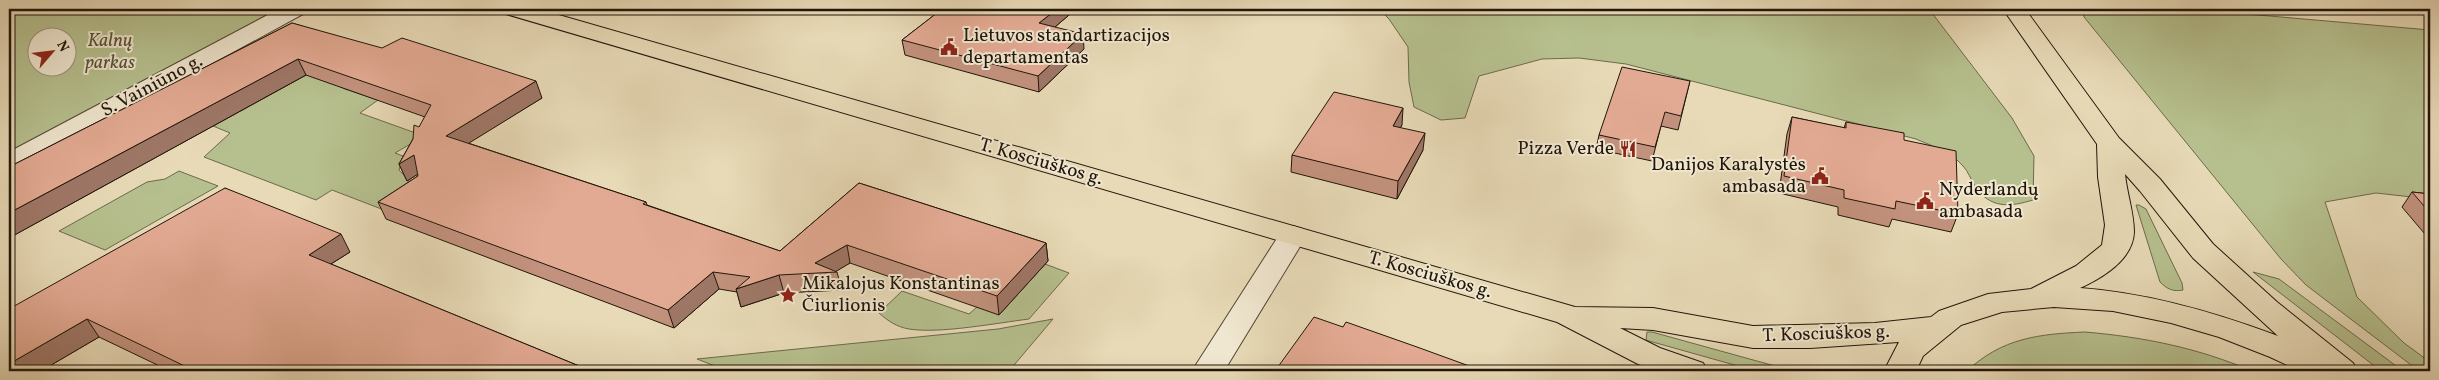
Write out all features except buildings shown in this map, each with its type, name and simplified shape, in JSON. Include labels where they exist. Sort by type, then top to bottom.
[{"type":"main road","name":"T. Kosciuškos g.","points":[[514,9],[1568,315],[1649,356],[1692,371]]},
{"type":"main road","points":[[2014,9],[2110,144],[2150,185],[2203,250],[2233,281],[2342,371]]},
{"type":"main road","points":[[2034,297],[2077,279],[2114,252],[2119,239],[2117,210],[2111,180],[2110,144]]},
{"type":"main road","points":[[1900,371],[1912,349],[1936,326],[1966,311],[2002,301],[2034,297],[2092,298],[2144,306],[2201,320],[2259,340],[2326,371]]},
{"type":"main road","name":"T. Kosciuškos g.","points":[[1568,315],[1653,319],[1753,337],[1838,336],[1936,326]]},
{"type":"street","name":"S. Vainiūno g.","points":[[9,163],[295,9]]},
{"type":"street","points":[[1208,371],[1294,235]]},
{"type":"green space","name":"Kalnų parkas","points":[[9,9],[282,9],[9,153]]},
{"type":"green space","points":[[1379,9],[1929,9],[2012,118],[2034,156],[2033,200],[2008,205],[1987,199],[1975,186],[1965,168],[1958,161],[1941,150],[1916,139],[1626,64],[1579,58],[1542,59],[1479,76],[1465,118],[1441,120],[1414,107],[1409,82],[1408,47],[1389,19]]},
{"type":"green space","points":[[2083,9],[2189,9],[2430,30],[2430,199],[2376,193],[2325,202],[2357,297],[2404,343],[2430,362],[2430,371],[2419,371],[2306,285],[2281,259],[2084,17]]},
{"type":"green space","points":[[311,72],[345,89],[378,100],[360,113],[424,136],[395,153],[403,156],[399,170],[417,189],[384,210],[332,190],[316,200],[204,157],[230,133],[213,126]]},
{"type":"green space","points":[[179,171],[218,186],[105,250],[59,231],[147,182],[165,179]]},
{"type":"green space","points":[[2136,205],[2146,209],[2182,283],[2183,290],[2176,291],[2170,289],[2160,282]]},
{"type":"green space","points":[[1045,264],[1069,273],[1029,319],[968,327],[921,330],[901,327],[879,313],[902,291],[969,314]]},
{"type":"green space","points":[[2253,272],[2279,279],[2403,371],[2381,371]]},
{"type":"green space","points":[[1053,319],[1009,371],[728,371],[697,359],[998,329]]},
{"type":"green space","points":[[1647,332],[1793,371],[1756,371],[1646,340]]},
{"type":"green space","points":[[2085,332],[2150,340],[2211,356],[2252,371],[1967,371],[1994,351],[2022,340],[2052,334]]},
{"type":"place","name":"Lietuvos standartizacijos departamentas","points":[[949,47]]},
{"type":"place","name":"Pizza Verde","points":[[1628,149]]},
{"type":"place","name":"Danijos Karalystės ambasada","points":[[1820,176]]},
{"type":"place","name":"Nyderlandų ambasada","points":[[1925,201]]},
{"type":"place","name":"Mikalojus Konstantinas Čiurlionis","points":[[788,295]]}]
